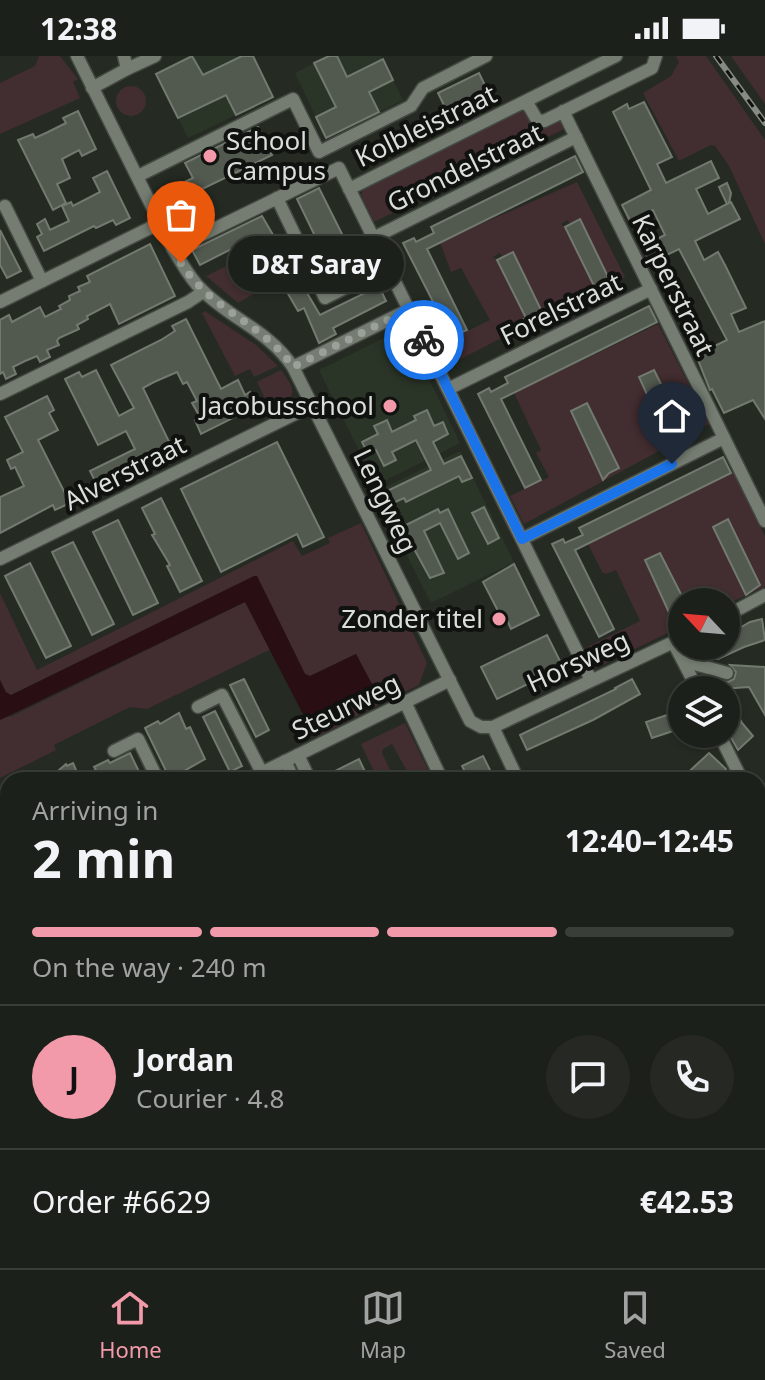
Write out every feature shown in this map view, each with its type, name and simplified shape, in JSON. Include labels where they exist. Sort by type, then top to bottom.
[{"type":"street","name":"Lengweg","points":[[77,56],[190,277],[203,292],[273,341],[293,367],[470,721],[481,727],[493,727]]},
{"type":"street","points":[[124,56],[127,69]]},
{"type":"street","points":[[92,88],[155,56]]},
{"type":"street","points":[[319,152],[411,106],[423,88],[486,56]]},
{"type":"street","name":"Kolbleistraat","points":[[349,189],[616,56]]},
{"type":"street","name":"Kolbleistraat","points":[[523,103],[529,106],[540,122],[652,68],[656,58]]},
{"type":"street","points":[[138,176],[293,99],[319,152],[349,189],[591,680]]},
{"type":"street","name":"Karperstraat","points":[[563,111],[765,521]]},
{"type":"street","name":"Grondelstraat","points":[[373,238],[576,137]]},
{"type":"street","name":"Kolbleistraat","points":[[173,249],[334,170]]},
{"type":"street","points":[[277,198],[325,298],[387,267]]},
{"type":"street","points":[[5,206],[42,281]]},
{"type":"street","points":[[0,302],[160,223]]},
{"type":"street","name":"Forelstraat","points":[[448,389],[651,289]]},
{"type":"street","points":[[0,394],[203,292]]},
{"type":"street","points":[[293,367],[408,310]]},
{"type":"street","name":"Alverstraat","points":[[0,559],[313,405]]},
{"type":"street","points":[[522,539],[724,438]]},
{"type":"street","points":[[740,608],[765,595]]},
{"type":"street","name":"Horsweg","points":[[493,727],[668,645]]},
{"type":"street","points":[[684,660],[691,676]]},
{"type":"street","points":[[686,665],[691,663],[727,673]]},
{"type":"street","name":"Steurweg","points":[[264,772],[450,680]]},
{"type":"street","points":[[198,707],[222,695],[261,772]]},
{"type":"street","points":[[405,702],[438,772]]},
{"type":"street","points":[[493,727],[515,772]]},
{"type":"street","points":[[114,751],[138,739],[154,772]]},
{"type":"street","points":[[726,748],[738,772]]},
{"type":"street","points":[[298,755],[306,772]]},
{"type":"street","points":[[285,761],[290,772]]},
{"type":"shaded area","points":[[39,56],[60,56],[78,79],[73,82],[80,98],[0,134],[0,83],[35,66]]},
{"type":"shaded area","points":[[192,56],[253,56],[273,97],[188,138],[156,74]]},
{"type":"shaded area","points":[[329,56],[381,56],[403,100],[326,138],[295,73]]},
{"type":"shaded area","points":[[676,56],[706,56],[765,140],[765,244],[729,166],[715,146],[711,145],[679,161],[643,93],[671,76],[679,62]]},
{"type":"shaded area","points":[[731,56],[765,56],[765,104]]},
{"type":"shaded area","points":[[131,86],[137,87],[145,95],[145,107],[137,115],[131,116],[125,115],[117,107],[116,101],[117,95],[125,87]]},
{"type":"shaded area","points":[[524,110],[532,115],[538,127],[557,118],[563,120],[566,126],[374,222],[361,195],[364,187]]},
{"type":"shaded area","points":[[577,182],[625,277],[612,284],[580,220],[570,224],[567,220],[561,224],[594,292],[544,317],[500,253],[493,257],[498,260],[527,325],[447,366],[437,346],[490,320],[461,268],[451,272],[440,242]]},
{"type":"shaded area","points":[[251,254],[269,285],[238,303],[206,276]]},
{"type":"shaded area","points":[[205,311],[256,345],[278,366],[254,377],[250,369],[235,376],[202,313]]},
{"type":"shaded area","points":[[658,324],[709,424],[524,524],[510,496],[549,477],[536,453],[541,450],[514,393]]},
{"type":"shaded area","name":"Jacobusschool","points":[[404,328],[460,443],[376,485],[319,370]]},
{"type":"shaded area","points":[[281,370],[291,385],[292,394],[270,409],[257,382]]},
{"type":"shaded area","points":[[460,451],[514,562],[431,603],[375,492]]},
{"type":"shaded area","points":[[734,472],[765,536],[765,586],[740,598],[740,588],[668,588],[668,633],[594,669],[585,648],[640,621],[616,570],[606,574],[602,572],[588,544]]},
{"type":"shaded area","points":[[361,523],[427,663],[419,685],[392,698],[390,695],[383,698],[384,702],[317,737],[310,722],[372,692],[373,686],[356,654],[310,676],[305,674],[257,576],[11,695],[6,693],[0,680],[0,593],[37,670],[293,541],[302,556],[330,543],[328,538]]},
{"type":"shaded area","points":[[257,576],[305,674],[310,676],[356,654],[373,686],[372,692],[307,722],[245,602],[0,720],[0,680],[11,695]]},
{"type":"shaded area","points":[[245,602],[271,649],[147,709],[130,707],[54,745],[56,750],[12,772],[0,772],[0,719],[12,716]]},
{"type":"shaded area","points":[[405,723],[429,772],[408,772],[392,744],[382,753],[391,772],[374,772],[361,744]]},
{"type":"building","points":[[192,56],[203,75],[242,56],[253,56],[273,97],[236,115],[226,95],[178,118],[156,74]]},
{"type":"building","points":[[337,56],[347,77],[383,59],[393,80],[369,92],[379,112],[326,138],[316,117],[336,107],[314,63]]},
{"type":"building","points":[[479,73],[493,102],[452,122],[438,93]]},
{"type":"building","points":[[644,102],[672,157],[657,164],[666,183],[711,161],[719,178],[696,189],[708,214],[727,204],[719,187],[727,183],[731,193],[729,203],[740,219],[695,241],[704,260],[718,252],[746,308],[731,314],[739,332],[765,321],[765,419],[753,400],[724,413],[710,390],[696,355],[727,340],[679,249],[650,263],[642,246],[665,235],[653,210],[630,221],[622,205],[651,190],[613,112],[627,104],[629,109]]},
{"type":"building","points":[[78,111],[96,149],[82,156],[79,150],[62,159],[70,178],[57,184],[66,203],[53,210],[18,140],[33,134],[35,138],[48,132],[66,123],[63,118]]},
{"type":"building","points":[[258,127],[272,155],[200,190],[212,214],[184,228],[166,191],[193,178],[185,163]]},
{"type":"building","points":[[575,156],[583,172],[427,249],[467,330],[451,337],[403,243],[414,238],[416,242],[434,233],[431,227]]},
{"type":"building","points":[[107,171],[130,218],[116,225],[113,220],[96,228],[94,226],[44,251],[37,237],[42,234],[37,224],[45,219],[50,230],[69,221],[62,206],[71,202],[73,206],[100,192],[93,178]]},
{"type":"building","points":[[319,188],[354,258],[331,269],[297,199]]},
{"type":"building","points":[[262,216],[320,315],[379,286],[386,301],[333,328],[336,334],[319,343],[304,308],[298,311],[255,237],[200,265],[192,250]]},
{"type":"building","points":[[580,219],[612,285],[597,292],[565,227]]},
{"type":"building","points":[[0,230],[21,271],[7,278],[0,265]]},
{"type":"building","points":[[150,244],[175,296],[119,324],[110,304],[87,316],[88,319],[77,325],[79,329],[59,338],[59,345],[47,350],[50,357],[40,362],[37,356],[13,367],[16,374],[6,379],[3,372],[0,374],[0,320],[9,315],[12,322],[40,307],[45,317],[61,309],[59,306],[70,300],[69,296],[80,291],[78,287],[90,282],[87,276]]},
{"type":"building","points":[[513,252],[545,318],[527,326],[526,318],[497,260]]},
{"type":"building","points":[[649,306],[657,322],[501,399],[541,480],[525,488],[478,394],[489,388],[491,392],[508,383],[505,377]]},
{"type":"building","points":[[186,319],[221,389],[238,380],[245,395],[250,392],[257,406],[201,434],[195,420],[200,417],[192,403],[197,401],[187,382],[183,384],[177,372],[154,382],[143,388],[174,452],[160,459],[157,454],[97,485],[90,471],[135,449],[126,431],[98,445],[65,379],[79,372],[82,377],[96,370],[119,416],[134,408],[111,365],[161,340],[175,331],[172,326]]},
{"type":"building","points":[[654,370],[686,435],[671,447],[639,377]]},
{"type":"building","points":[[47,396],[54,410],[49,413],[58,430],[38,440],[70,503],[55,510],[53,505],[0,533],[0,497],[24,486],[15,467],[11,469],[7,460],[23,452],[5,417]]},
{"type":"building","points":[[587,403],[619,468],[603,480],[571,411]]},
{"type":"building","points":[[427,410],[434,426],[443,422],[448,434],[433,442],[444,464],[461,456],[472,478],[462,482],[459,476],[406,502],[404,498],[391,504],[385,492],[431,470],[416,440],[392,452],[396,460],[384,466],[376,450],[368,454],[362,442],[378,434],[374,426],[387,420],[392,432],[416,420],[414,416]]},
{"type":"building","points":[[277,442],[324,537],[303,547],[297,534],[221,572],[181,489]]},
{"type":"building","points":[[723,457],[731,473],[575,550],[614,629],[599,637],[552,544],[563,539],[565,543],[583,535],[579,528]]},
{"type":"building","points":[[161,498],[202,581],[180,592],[142,508]]},
{"type":"building","points":[[484,507],[499,538],[488,544],[472,513]]},
{"type":"building","points":[[438,509],[440,513],[448,509],[469,553],[458,559],[440,523],[424,531],[444,573],[430,578],[402,527]]},
{"type":"building","points":[[728,519],[760,585],[746,595],[713,527]]},
{"type":"building","points":[[118,520],[158,603],[133,615],[93,532]]},
{"type":"building","points":[[73,542],[114,624],[92,635],[52,552]]},
{"type":"building","points":[[660,553],[678,588],[668,588],[668,610],[645,560]]},
{"type":"building","points":[[30,563],[71,646],[46,658],[5,576]]},
{"type":"building","points":[[514,564],[539,615],[511,629],[483,582]]},
{"type":"building","points":[[762,619],[765,640],[740,649],[740,628]]},
{"type":"building","points":[[547,635],[563,667],[497,699],[481,667]]},
{"type":"building","points":[[730,665],[765,667],[765,715],[749,687],[740,688],[740,676],[735,676],[736,672]]},
{"type":"building","points":[[244,679],[269,730],[256,737],[230,685]]},
{"type":"building","points":[[632,679],[640,694],[593,720],[527,750],[520,735]]},
{"type":"building","points":[[215,711],[242,766],[230,772],[203,717]]},
{"type":"building","points":[[179,713],[186,729],[190,727],[205,759],[182,772],[167,772],[145,728],[158,721],[160,724]]},
{"type":"building","points":[[668,715],[668,733],[652,738],[646,722]]},
{"type":"building","points":[[740,719],[753,736],[738,750],[740,748]]},
{"type":"building","points":[[130,753],[139,772],[91,772],[96,770],[94,767],[108,760],[110,763]]},
{"type":"building","points":[[709,753],[726,769],[723,772],[689,772]]},
{"type":"building","points":[[483,756],[491,772],[465,772],[462,766]]},
{"type":"building","points":[[359,759],[365,772],[333,772]]},
{"type":"building","points":[[73,763],[77,772],[60,772],[66,764]]},
{"type":"railway","points":[[716,56],[765,123]]},
{"type":"way so far","points":[[181,263],[203,292],[273,341],[293,367],[408,310],[424,340]]},
{"type":"place","name":"School Campus","points":[[210,156]]},
{"type":"place","name":"D&T Saray","points":[[181,263]]},
{"type":"place","name":"Jacobusschool","points":[[390,406]]},
{"type":"place","name":"Zonder titel","points":[[499,619]]},
{"type":"route","points":[[424,340],[522,539],[672,464]]}]
